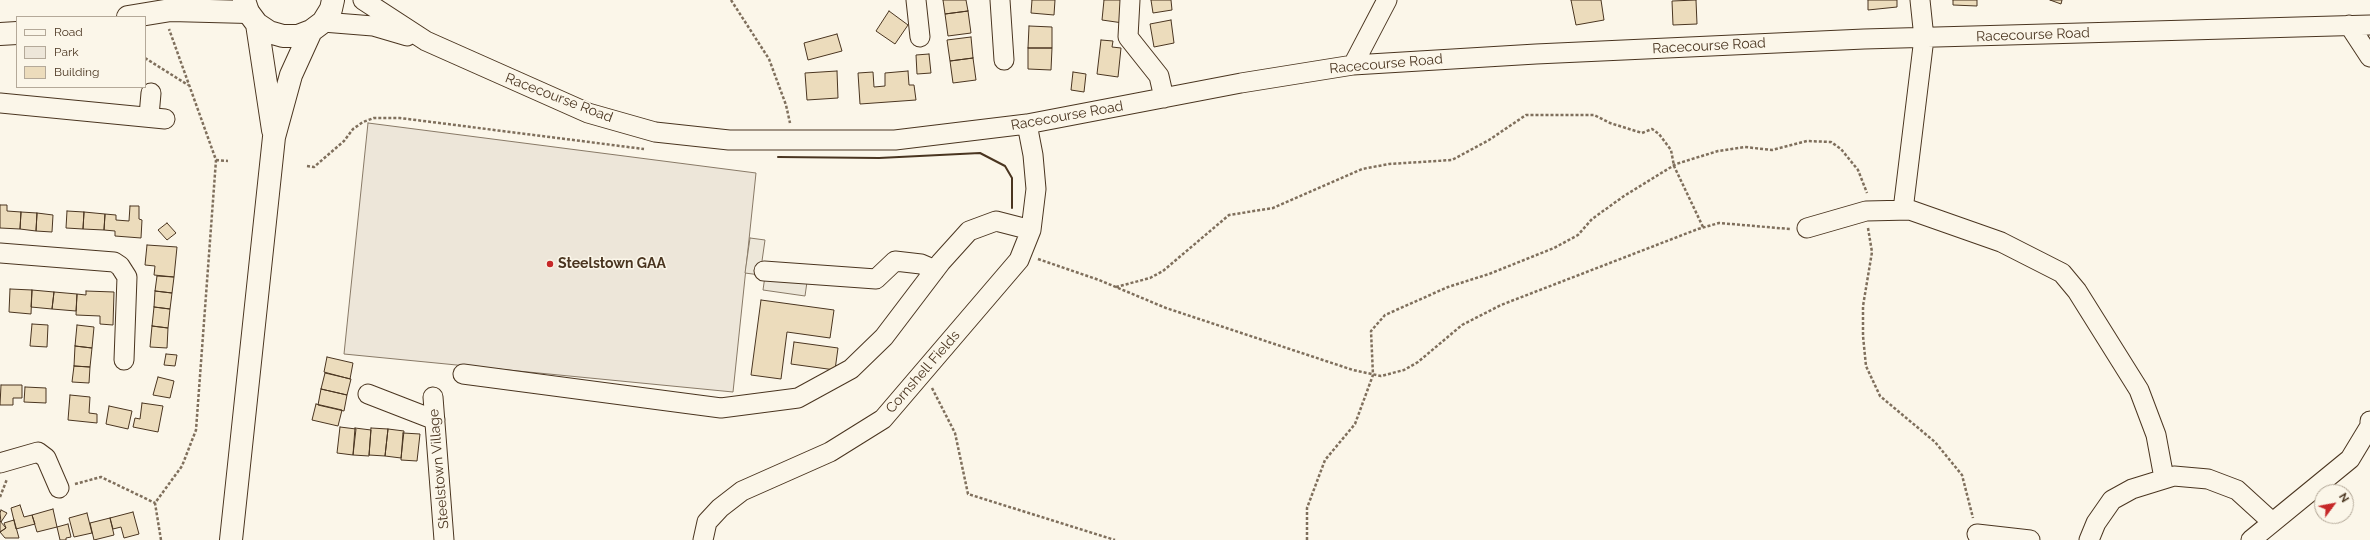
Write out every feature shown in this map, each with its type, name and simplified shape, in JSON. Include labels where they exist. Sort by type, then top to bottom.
[{"type":"main road","points":[[232,540],[274,137],[291,76],[317,26],[331,9],[333,0]]},
{"type":"main road","points":[[133,16],[174,7],[250,12],[269,32],[283,36],[298,36],[317,26]]},
{"type":"main road","points":[[250,12],[274,137]]},
{"type":"main road","points":[[0,34],[16,33]]},
{"type":"street","name":"Racecourse Road","points":[[363,0],[426,41]]},
{"type":"street","points":[[916,0],[920,37]]},
{"type":"street","points":[[1000,0],[1004,60]]},
{"type":"street","points":[[1130,0],[1128,37],[1159,76],[1164,98]]},
{"type":"street","points":[[1353,65],[1387,0]]},
{"type":"street","points":[[1903,210],[1924,38],[1920,0]]},
{"type":"street","points":[[2349,25],[2370,57]]},
{"type":"street","name":"Racecourse Road","points":[[317,26],[373,26],[426,41],[588,113],[655,132],[729,140],[894,140],[1027,124],[1353,65],[1544,54],[1924,38],[2370,25]]},
{"type":"street","points":[[0,103],[157,117],[151,93]]},
{"type":"street","name":"Cornshell Fields","points":[[703,540],[707,522],[720,508],[742,491],[830,452],[883,419],[1019,260],[1031,230],[1036,189],[1033,155],[1027,124]]},
{"type":"street","points":[[1807,228],[1868,211],[1910,210],[2001,242],[2062,273],[2077,291],[2139,390],[2156,435],[2164,478]]},
{"type":"street","points":[[463,374],[721,408],[798,398],[851,369],[884,337],[935,270],[969,231],[996,221],[1031,230]]},
{"type":"street","points":[[0,253],[114,262],[120,266],[127,277],[124,360]]},
{"type":"street","points":[[764,270],[876,280],[895,261],[921,264],[935,270]]},
{"type":"street","points":[[368,394],[435,420]]},
{"type":"street","name":"Steelstown Village","points":[[433,397],[444,540]]},
{"type":"street","points":[[2251,540],[2271,521],[2350,459],[2370,426],[2370,421]]},
{"type":"street","points":[[0,462],[38,452],[46,458],[59,488]]},
{"type":"street","points":[[2090,540],[2096,523],[2112,500],[2132,489],[2174,476],[2208,479],[2236,490],[2271,521]]},
{"type":"street","points":[[1977,534],[2030,540]]},
{"type":"path","points":[[731,0],[769,59],[786,105],[793,140]]},
{"type":"path","points":[[161,540],[155,503],[182,466],[196,430],[216,160],[189,85],[174,7]]},
{"type":"path","points":[[146,59],[189,85]]},
{"type":"path","points":[[1116,287],[1150,278],[1163,271],[1229,215],[1273,208],[1362,169],[1389,164],[1452,160],[1489,140],[1526,115],[1594,115],[1610,123],[1642,133],[1652,129],[1659,134],[1671,150],[1674,166],[1703,227]]},
{"type":"path","points":[[307,166],[314,167],[344,141],[353,129],[363,122],[374,118],[400,118],[650,149]]},
{"type":"path","points":[[1307,540],[1307,508],[1325,460],[1355,424],[1373,375],[1371,331],[1385,315],[1448,287],[1554,248],[1578,235],[1592,219],[1624,196],[1674,166],[1718,151],[1745,147],[1772,150],[1807,142],[1831,142],[1841,149],[1858,170],[1866,188],[1872,252],[1863,306],[1862,336],[1866,366],[1880,396],[1900,415],[1935,442],[1962,475],[1977,534]]},
{"type":"path","points":[[216,160],[228,161]]},
{"type":"path","points":[[1023,248],[1040,260],[1116,287],[1166,308],[1353,370],[1381,376],[1404,370],[1418,362],[1462,325],[1501,305],[1703,227],[1719,224],[1784,230],[1807,228]]},
{"type":"path","points":[[921,376],[933,389],[955,433],[968,494],[1115,540]]},
{"type":"path","points":[[59,488],[101,477],[155,503]]},
{"type":"green space","name":"Steelstown GAA","points":[[368,123],[756,173],[733,392],[344,354]]},
{"type":"shaded area","points":[[750,238],[765,240],[760,275],[745,273]]},
{"type":"shaded area","points":[[765,276],[807,282],[805,296],[763,290]]},
{"type":"building","points":[[943,0],[966,0],[968,11],[945,14]]},
{"type":"building","points":[[1032,0],[1055,0],[1054,15],[1031,13]]},
{"type":"building","points":[[1104,0],[1126,0],[1123,23],[1102,20]]},
{"type":"building","points":[[1151,0],[1171,0],[1172,10],[1153,13]]},
{"type":"building","points":[[1571,0],[1601,0],[1604,20],[1576,25]]},
{"type":"building","points":[[1696,0],[1697,24],[1673,25],[1672,1]]},
{"type":"building","points":[[1868,0],[1897,0],[1897,7],[1868,10]]},
{"type":"building","points":[[1953,0],[1977,0],[1977,6],[1953,5]]},
{"type":"building","points":[[2050,0],[2062,0],[2061,4]]},
{"type":"building","points":[[889,11],[908,25],[895,44],[876,31]]},
{"type":"building","points":[[968,11],[971,33],[948,36],[945,14]]},
{"type":"building","points":[[1171,20],[1174,43],[1154,47],[1150,24]]},
{"type":"building","points":[[1029,26],[1052,27],[1052,48],[1028,48]]},
{"type":"building","points":[[837,34],[842,51],[808,60],[804,43]]},
{"type":"building","points":[[971,37],[973,58],[950,61],[947,40]]},
{"type":"building","points":[[1101,40],[1113,41],[1112,47],[1121,48],[1118,77],[1097,74]]},
{"type":"building","points":[[1028,48],[1052,48],[1051,70],[1028,69]]},
{"type":"building","points":[[929,54],[931,73],[917,74],[916,55]]},
{"type":"building","points":[[973,58],[976,80],[953,83],[950,61]]},
{"type":"building","points":[[837,71],[838,98],[807,100],[805,73]]},
{"type":"building","points":[[908,71],[909,85],[914,85],[916,100],[860,104],[858,73],[873,72],[874,87],[885,86],[885,73]]},
{"type":"building","points":[[1073,72],[1086,74],[1084,92],[1071,90]]},
{"type":"building","points":[[0,205],[7,205],[7,211],[21,212],[20,229],[0,228]]},
{"type":"building","points":[[130,206],[139,206],[139,219],[142,220],[141,238],[115,236],[115,231],[104,230],[105,214],[116,215],[116,220],[129,221]]},
{"type":"building","points":[[67,211],[84,212],[83,229],[66,228]]},
{"type":"building","points":[[21,212],[37,213],[36,231],[20,229]]},
{"type":"building","points":[[84,212],[105,214],[104,230],[83,229]]},
{"type":"building","points":[[37,213],[53,215],[52,232],[36,231]]},
{"type":"building","points":[[167,223],[176,233],[167,240],[158,230]]},
{"type":"building","points":[[147,245],[177,247],[174,277],[154,275],[155,266],[145,265]]},
{"type":"building","points":[[157,276],[174,277],[172,293],[155,291]]},
{"type":"building","points":[[10,289],[32,290],[31,314],[9,312]]},
{"type":"building","points":[[32,290],[54,292],[52,309],[31,307]]},
{"type":"building","points":[[86,291],[114,292],[113,325],[100,324],[100,316],[76,315],[77,294],[86,295]]},
{"type":"building","points":[[155,291],[172,293],[170,309],[154,307]]},
{"type":"building","points":[[54,292],[77,294],[76,311],[52,309]]},
{"type":"building","points":[[761,300],[834,310],[830,338],[787,332],[781,379],[751,375]]},
{"type":"building","points":[[154,307],[170,309],[168,328],[152,326]]},
{"type":"building","points":[[32,324],[48,325],[47,347],[30,346]]},
{"type":"building","points":[[77,325],[94,327],[92,348],[75,346]]},
{"type":"building","points":[[152,326],[168,328],[167,348],[150,347]]},
{"type":"building","points":[[794,342],[838,348],[835,370],[791,364]]},
{"type":"building","points":[[75,346],[92,348],[90,367],[74,366]]},
{"type":"building","points":[[166,354],[177,355],[175,366],[164,365]]},
{"type":"building","points":[[327,357],[353,363],[350,379],[324,372]]},
{"type":"building","points":[[74,366],[90,367],[89,383],[72,382]]},
{"type":"building","points":[[325,373],[351,379],[347,395],[321,389]]},
{"type":"building","points":[[158,377],[174,381],[170,398],[153,395]]},
{"type":"building","points":[[1,385],[22,385],[22,398],[13,398],[13,405],[0,405]]},
{"type":"building","points":[[25,387],[46,388],[46,403],[24,402]]},
{"type":"building","points":[[321,389],[347,395],[344,411],[318,405]]},
{"type":"building","points":[[70,395],[90,397],[89,413],[97,414],[97,423],[68,420]]},
{"type":"building","points":[[142,403],[163,406],[158,432],[133,427],[135,418],[140,419]]},
{"type":"building","points":[[316,404],[342,410],[338,426],[312,420]]},
{"type":"building","points":[[109,406],[132,411],[128,429],[106,424]]},
{"type":"building","points":[[340,427],[356,429],[353,455],[337,453]]},
{"type":"building","points":[[355,428],[371,430],[369,456],[353,455]]},
{"type":"building","points":[[371,428],[388,429],[385,456],[369,455]]},
{"type":"building","points":[[388,429],[404,431],[401,458],[385,456]]},
{"type":"building","points":[[403,433],[420,434],[417,461],[401,460]]},
{"type":"building","points":[[20,505],[24,517],[32,515],[35,524],[16,529],[11,508]]},
{"type":"building","points":[[53,509],[57,527],[37,532],[32,515]]},
{"type":"building","points":[[1,510],[7,513],[1,522],[0,513]]},
{"type":"building","points":[[133,512],[139,534],[124,538],[121,527],[113,529],[110,518]]},
{"type":"building","points":[[87,513],[92,533],[74,537],[69,518]]},
{"type":"building","points":[[110,518],[114,535],[94,540],[90,523]]},
{"type":"building","points":[[14,520],[19,538],[5,538],[0,532],[6,528],[4,523]]},
{"type":"building","points":[[0,521],[6,528],[0,532]]},
{"type":"building","points":[[68,524],[71,537],[66,538],[66,540],[60,540],[57,527]]},
{"type":"wall","points":[[778,157],[879,158],[980,153],[1005,166],[1012,178],[1012,208]]},
{"type":"place","name":"Steelstown GAA","points":[[550,264]]}]
